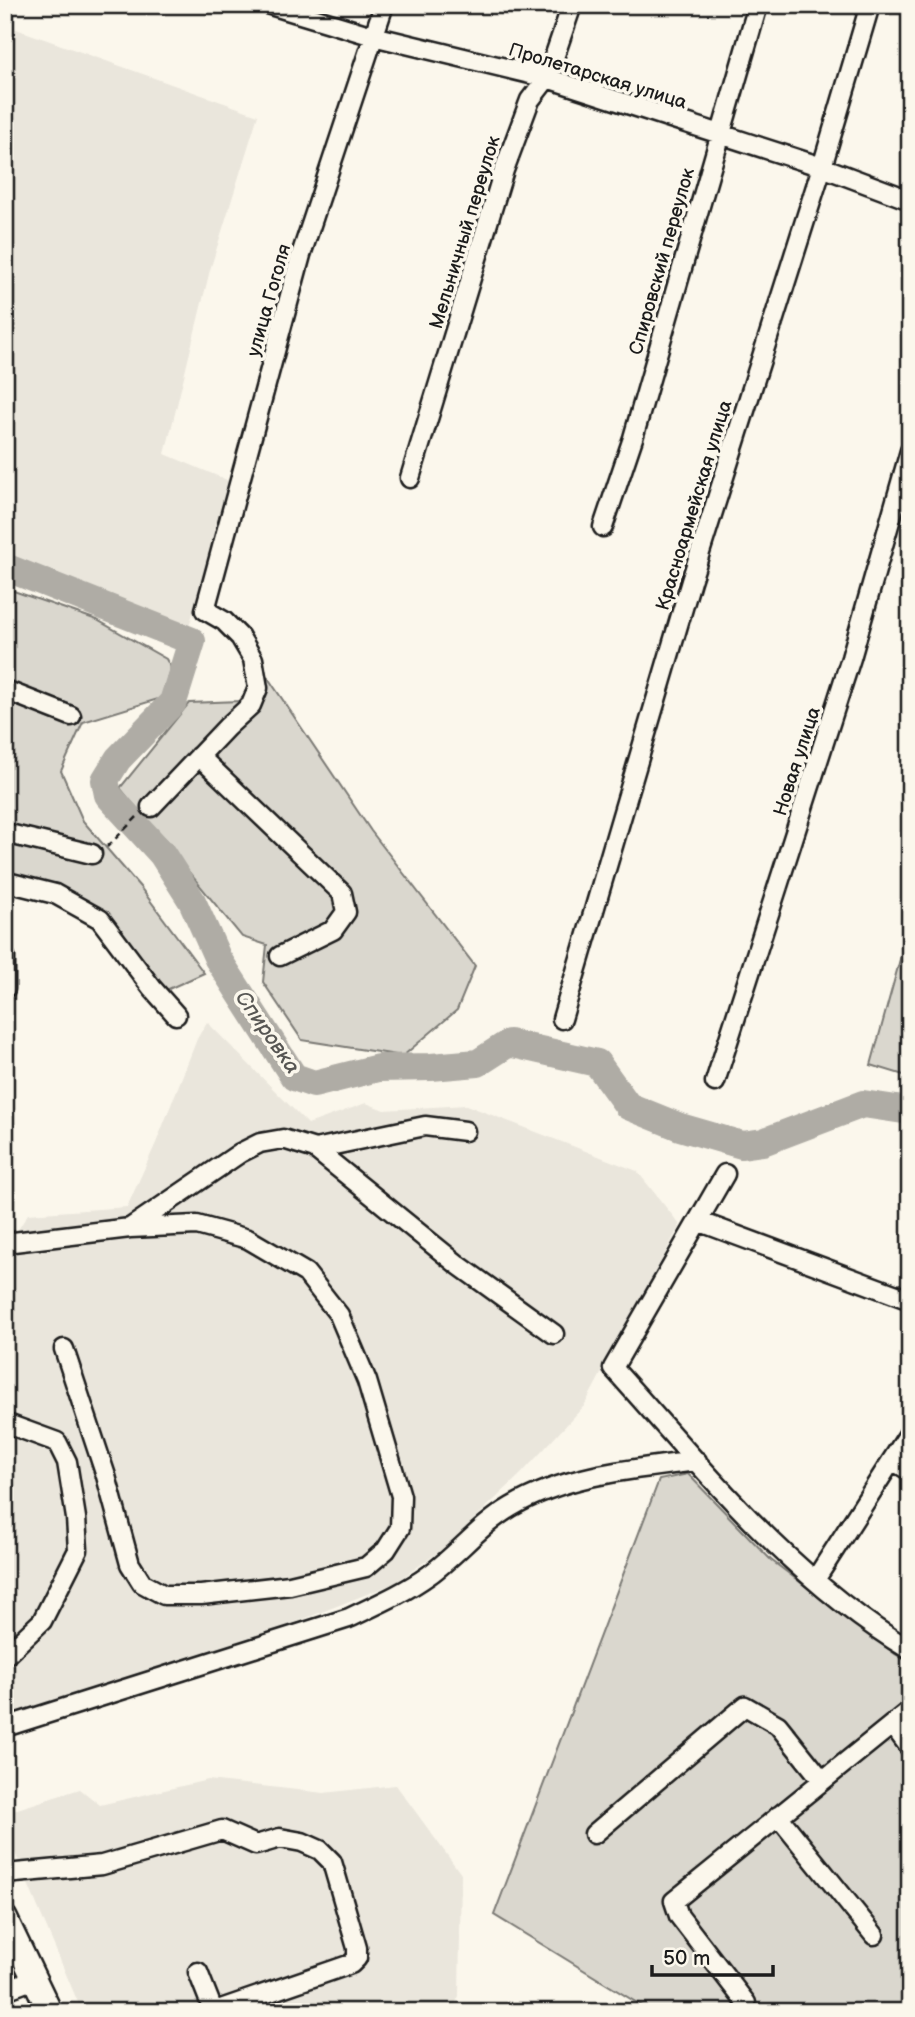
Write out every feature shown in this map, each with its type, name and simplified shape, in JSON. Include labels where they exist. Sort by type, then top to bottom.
[{"type":"main road","points":[[5,1918],[50,2012]]},
{"type":"street","name":"Пролетарская улица","points":[[270,5],[373,36],[547,78],[822,167],[910,200]]},
{"type":"street","name":"улица Гоголя","points":[[199,756],[251,705],[258,688],[253,659],[240,637],[225,621],[205,610],[301,255],[384,5]]},
{"type":"street","name":"Мельничный переулок","points":[[410,478],[504,170],[530,100],[547,78],[572,5]]},
{"type":"street","name":"Спировский переулок","points":[[603,527],[633,438],[758,5]]},
{"type":"street","name":"Красноармейская улица","points":[[562,1018],[691,581],[822,167],[870,5]]},
{"type":"street","name":"Новая улица","points":[[715,1082],[851,658],[910,451]]},
{"type":"street","points":[[5,691],[71,716]]},
{"type":"street","points":[[144,812],[199,756],[342,893],[346,912],[332,930],[280,956]]},
{"type":"street","points":[[5,833],[92,854]]},
{"type":"street","points":[[5,884],[11,883],[55,894],[100,919],[176,1015]]},
{"type":"street","points":[[5,957],[5,989]]},
{"type":"street","points":[[315,1149],[425,1126],[465,1131]]},
{"type":"street","points":[[130,1228],[240,1153],[260,1143],[283,1139],[315,1149],[457,1264],[555,1335]]},
{"type":"street","points":[[725,1174],[613,1368],[696,1461],[782,1551],[835,1597],[910,1650]]},
{"type":"street","points":[[698,1221],[910,1300]]},
{"type":"street","points":[[5,1243],[130,1228],[197,1225],[248,1238],[306,1273],[339,1315],[367,1381],[401,1496],[400,1528],[386,1550],[366,1567],[290,1585],[201,1595],[164,1595],[142,1583],[130,1564],[106,1476],[64,1349]]},
{"type":"street","points":[[5,1423],[57,1442],[67,1462],[78,1550],[42,1621],[5,1656]]},
{"type":"street","points":[[815,1580],[910,1432]]},
{"type":"street","points":[[892,1460],[910,1471]]},
{"type":"street","points":[[5,1727],[349,1618],[389,1599],[429,1575],[511,1507],[554,1486],[600,1475],[696,1461]]},
{"type":"street","points":[[594,1835],[744,1706],[778,1725],[822,1780]]},
{"type":"street","points":[[746,2003],[679,1916],[674,1901],[910,1710]]},
{"type":"street","points":[[893,1725],[910,1748]]},
{"type":"street","points":[[778,1816],[874,1935]]},
{"type":"street","points":[[5,1874],[102,1865],[222,1830],[256,1845],[280,1838],[302,1842],[320,1850],[332,1862],[357,1948],[357,1958],[351,1964],[213,2011],[198,1972]]},
{"type":"street","points":[[5,1990],[35,1979]]},
{"type":"path","points":[[92,854],[102,852],[144,812]]},
{"type":"shaded area","points":[[5,25],[258,115],[210,270],[165,454],[234,483],[189,626],[5,555]]},
{"type":"shaded area","points":[[5,588],[97,620],[166,659],[176,677],[168,696],[83,722],[61,771],[83,821],[140,887],[204,973],[162,992],[114,923],[68,894],[5,877]]},
{"type":"shaded area","points":[[260,666],[371,831],[475,966],[457,1010],[403,1056],[302,1040],[263,982],[267,945],[242,937],[120,788],[189,703],[240,701]]},
{"type":"shaded area","points":[[910,923],[910,1077],[871,1065]]},
{"type":"shaded area","points":[[207,1022],[308,1124],[366,1103],[384,1110],[466,1105],[637,1171],[680,1225],[584,1406],[521,1474],[444,1548],[395,1583],[251,1640],[5,1719],[5,1236],[14,1236],[28,1214],[127,1207],[156,1143],[197,1039]]},
{"type":"shaded area","points":[[688,1474],[771,1560],[910,1663],[910,2012],[652,2012],[494,1915],[659,1480]]},
{"type":"shaded area","points":[[208,1780],[324,1793],[396,1785],[461,1874],[459,1996],[451,2012],[82,2012],[5,1829],[5,1813],[80,1789],[100,1805]]},
{"type":"waterway","name":"Спировка","points":[[5,567],[192,641],[173,702],[118,759],[105,780],[108,795],[162,854],[192,901],[218,959],[294,1077],[314,1084],[378,1068],[478,1063],[509,1043],[597,1063],[628,1106],[680,1127],[742,1145],[763,1142],[863,1104],[910,1111]]}]
